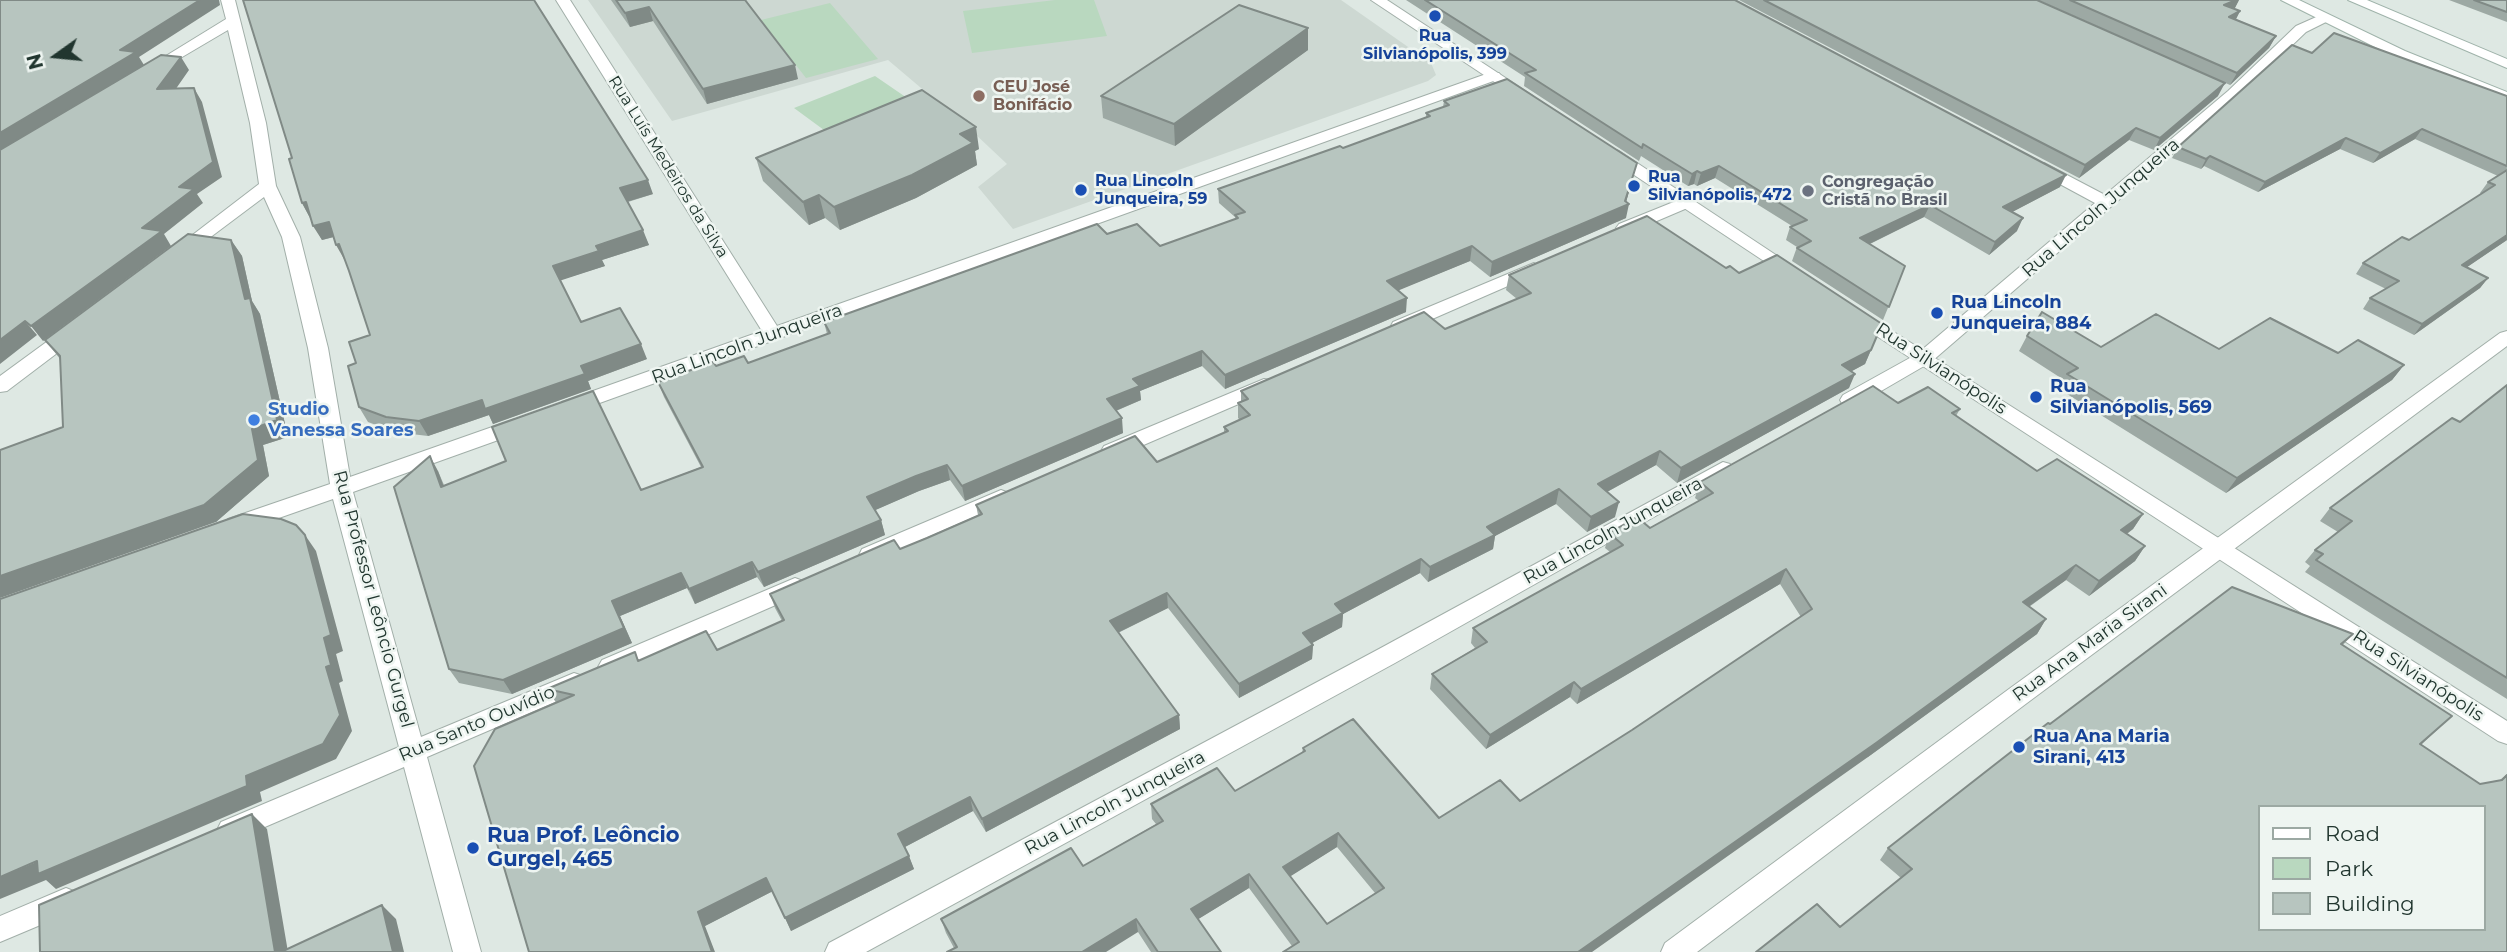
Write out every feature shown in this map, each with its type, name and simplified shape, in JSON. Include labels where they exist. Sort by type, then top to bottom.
[{"type":"street","name":"Rua Luís Medeiros da Silva","points":[[563,0],[774,335]]},
{"type":"street","points":[[1378,0],[1539,106]]},
{"type":"street","points":[[2288,0],[2400,54],[2507,97]]},
{"type":"street","points":[[2355,0],[2507,64]]},
{"type":"street","points":[[142,75],[230,10]]},
{"type":"street","name":"Rua Professor Leôncio Gurgel","points":[[230,10],[258,124],[268,186],[291,237],[318,348],[341,488],[467,952]]},
{"type":"street","points":[[2323,18],[2351,15],[2392,17]]},
{"type":"street","name":"Rua Lincoln Junqueira","points":[[1826,412],[1924,358],[2107,203],[2227,91],[2301,29],[2323,18]]},
{"type":"street","name":"Rua Lincoln Junqueira","points":[[223,530],[1494,76]]},
{"type":"street","points":[[1595,142],[1810,284]]},
{"type":"street","points":[[2024,158],[2107,203]]},
{"type":"street","points":[[168,261],[268,186]]},
{"type":"street","points":[[1609,235],[1686,202]]},
{"type":"street","points":[[1378,335],[1558,257]]},
{"type":"street","name":"Rua Silvianópolis","points":[[1844,306],[2507,734]]},
{"type":"street","points":[[0,386],[85,323]]},
{"type":"street","name":"Rua Ana Maria Sirani","points":[[1675,952],[2507,337]]},
{"type":"street","points":[[1085,462],[1289,374]]},
{"type":"street","name":"Rua Lincoln Junqueira","points":[[839,952],[1387,656],[1741,460]]},
{"type":"street","points":[[844,566],[1022,489]]},
{"type":"street","name":"Rua Santo Ouvídio","points":[[213,838],[819,577]]},
{"type":"street","points":[[0,929],[88,892]]},
{"type":"shaded area","points":[[588,0],[1341,0],[1431,63],[1436,75],[1428,81],[1013,229],[978,187],[1007,164],[888,60],[672,121]]},
{"type":"green space","points":[[1055,0],[1094,0],[1107,36],[972,53],[963,11]]},
{"type":"green space","points":[[830,3],[878,59],[806,78],[761,20]]},
{"type":"green space","points":[[875,76],[910,100],[828,133],[794,108]]},
{"type":"building","points":[[0,0],[200,0],[120,50],[136,52],[0,133]]},
{"type":"building","points":[[243,0],[534,0],[648,180],[620,188],[643,230],[596,246],[599,251],[553,266],[581,322],[620,308],[641,344],[581,366],[585,374],[485,409],[482,400],[419,421],[386,417],[359,407],[348,366],[356,363],[349,342],[370,335],[329,222],[313,226],[306,202],[302,203],[289,159],[292,158]]},
{"type":"building","points":[[616,0],[745,0],[795,65],[703,89],[649,7],[625,13]]},
{"type":"building","points":[[1425,0],[1735,0],[2066,175],[2003,207],[2023,218],[1995,242],[1930,205],[1860,238],[1905,266],[1889,307],[1797,248],[1811,241],[1790,227],[1807,220],[1719,166],[1692,174],[1643,144],[1642,148],[1525,73],[1536,70]]},
{"type":"building","points":[[1764,0],[2037,0],[2225,83],[2160,138],[2136,128],[2085,165]]},
{"type":"building","points":[[2070,0],[2236,0],[2224,5],[2240,11],[2229,17],[2276,36],[2237,73]]},
{"type":"building","points":[[2474,0],[2507,0],[2507,12]]},
{"type":"building","points":[[1239,5],[1308,28],[1174,124],[1101,96]]},
{"type":"building","points":[[2334,33],[2507,96],[2507,166],[2422,129],[2380,153],[2346,138],[2265,182],[2210,156],[2206,159],[2178,147],[2292,45],[2312,53]]},
{"type":"building","points":[[161,55],[181,57],[157,89],[194,88],[213,162],[179,187],[194,189],[142,228],[162,231],[31,326],[25,321],[0,340],[0,150]]},
{"type":"building","points":[[1507,79],[1637,163],[1625,201],[1629,204],[1492,262],[1472,246],[1387,281],[1407,298],[1225,375],[1202,351],[1133,379],[1140,386],[1107,399],[1122,418],[962,486],[947,465],[916,476],[867,497],[881,520],[758,572],[752,562],[689,589],[681,573],[612,601],[624,628],[503,680],[449,669],[394,487],[430,456],[441,487],[506,461],[492,427],[593,391],[641,490],[703,467],[658,382],[713,362],[716,366],[744,356],[748,363],[830,333],[824,322],[1097,224],[1107,234],[1137,224],[1160,246],[1238,218],[1235,215],[1245,212],[1218,189],[1430,116],[1426,113],[1449,105],[1444,101]]},
{"type":"building","points":[[922,90],[976,127],[960,134],[973,143],[912,175],[834,207],[819,195],[803,202],[756,158]]},
{"type":"building","points":[[2507,170],[2507,235],[2462,265],[2488,278],[2422,324],[2370,298],[2399,281],[2363,263],[2402,237],[2409,240],[2495,185],[2488,182]]},
{"type":"building","points":[[1647,216],[1726,268],[1730,266],[1739,273],[1777,255],[1882,324],[1871,350],[1842,365],[1855,374],[1681,468],[1660,451],[1598,484],[1619,502],[1591,517],[1559,489],[1487,527],[1495,535],[1430,567],[1421,559],[1335,604],[1343,613],[1303,633],[1313,645],[1239,684],[1167,593],[1110,621],[1179,715],[982,819],[970,797],[898,834],[909,856],[785,918],[766,878],[698,912],[712,952],[529,952],[474,766],[495,729],[574,695],[547,689],[635,652],[638,661],[706,631],[717,650],[784,620],[770,594],[894,540],[900,549],[927,538],[982,514],[976,505],[1135,436],[1157,462],[1228,431],[1224,427],[1250,415],[1238,403],[1248,399],[1241,391],[1424,312],[1445,329],[1531,293],[1509,275]]},
{"type":"building","points":[[188,234],[231,240],[245,299],[250,298],[277,420],[252,429],[258,460],[204,505],[0,576],[0,450],[63,427],[60,356],[45,340]]},
{"type":"building","points":[[2042,312],[2101,347],[2156,314],[2219,349],[2270,318],[2338,353],[2358,340],[2404,365],[2237,478],[2067,374],[2078,368],[2027,336]]},
{"type":"building","points":[[2507,385],[2507,678],[2316,560],[2323,554],[2315,550],[2352,521],[2330,508],[2452,418],[2460,422]]},
{"type":"building","points":[[1873,386],[1898,403],[1928,387],[1960,409],[1952,413],[2037,471],[2057,459],[2143,514],[2121,530],[2145,546],[2099,581],[2076,565],[2023,602],[2046,619],[1876,743],[1578,952],[1283,952],[1299,942],[1249,874],[1191,909],[1221,952],[1158,952],[1136,919],[1082,952],[947,952],[957,947],[941,919],[1071,848],[1083,866],[1163,821],[1151,804],[1217,768],[1235,791],[1305,751],[1303,748],[1353,719],[1439,818],[1500,780],[1520,801],[1632,730],[1812,609],[1786,569],[1581,689],[1574,682],[1490,735],[1432,674],[1487,642],[1473,628],[1623,545],[1609,533],[1637,517],[1650,528],[1713,493],[1700,482]],"holes":[[[1338,833],[1384,888],[1327,924],[1283,867]]]},
{"type":"building","points":[[243,514],[281,519],[296,525],[305,535],[331,635],[324,638],[331,665],[326,667],[340,715],[323,744],[246,776],[247,786],[38,874],[37,861],[0,877],[0,599]]},
{"type":"building","points":[[2232,587],[2353,634],[2341,644],[2452,716],[2420,744],[2480,784],[2502,780],[2507,775],[2507,952],[1756,952],[1817,904],[1840,927],[1912,869],[1888,848],[2048,723]]},
{"type":"building","points":[[252,814],[275,952],[40,952],[39,905]]},
{"type":"building","points":[[382,905],[393,952],[281,952]]},
{"type":"place","name":"Rua Silvianópolis, 399","points":[[1435,16]]},
{"type":"place","name":"CEU José Bonifácio","points":[[979,96]]},
{"type":"place","name":"Rua Silvianópolis, 472","points":[[1634,186]]},
{"type":"place","name":"Rua Lincoln Junqueira, 59","points":[[1081,190]]},
{"type":"place","name":"Congregação Cristã no Brasil","points":[[1808,191]]},
{"type":"place","name":"Rua Lincoln Junqueira, 884","points":[[1937,313]]},
{"type":"place","name":"Rua Silvianópolis, 569","points":[[2036,397]]},
{"type":"place","name":"Studio Vanessa Soares","points":[[254,420]]},
{"type":"place","name":"Rua Ana Maria Sirani, 413","points":[[2019,747]]},
{"type":"place","name":"Rua Prof. Leôncio Gurgel, 465","points":[[473,848]]}]
